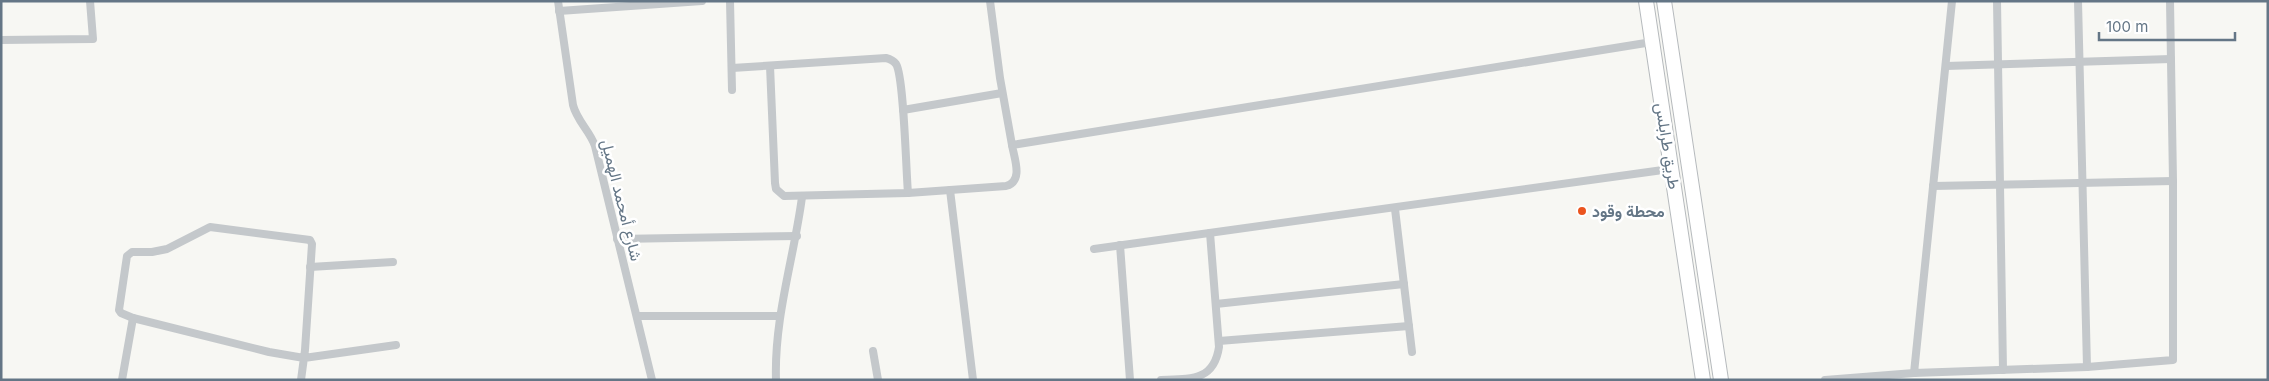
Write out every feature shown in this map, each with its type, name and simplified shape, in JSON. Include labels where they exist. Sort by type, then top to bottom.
[{"type":"highway","name":"طريق طرابلس","points":[[1646,1],[1703,380]]},
{"type":"highway","points":[[1664,1],[1721,380]]},
{"type":"street","points":[[1,40],[93,39],[90,1]]},
{"type":"street","name":"شارع أمحمد الهميل","points":[[558,1],[573,105],[576,114],[592,138],[595,146],[652,380]]},
{"type":"street","points":[[559,11],[702,1]]},
{"type":"street","points":[[730,1],[732,90]]},
{"type":"street","points":[[770,66],[775,183],[776,189],[784,196],[908,193],[1010,185],[1016,178],[1017,172],[1002,93],[990,1]]},
{"type":"street","points":[[1914,373],[1952,1]]},
{"type":"street","points":[[1997,1],[2003,370]]},
{"type":"street","points":[[2078,1],[2087,367]]},
{"type":"street","points":[[1825,380],[1914,373],[2087,367],[2173,360],[2170,1]]},
{"type":"street","points":[[1012,145],[1652,42]]},
{"type":"street","points":[[732,68],[889,59],[897,66],[903,110],[908,193]]},
{"type":"street","points":[[1946,66],[2171,59]]},
{"type":"street","points":[[903,110],[1002,93]]},
{"type":"street","points":[[1094,248],[1395,209],[1670,169]]},
{"type":"street","points":[[1933,186],[2173,181]]},
{"type":"street","points":[[950,190],[973,380]]},
{"type":"street","points":[[776,380],[779,316],[797,236],[802,196]]},
{"type":"street","points":[[1395,209],[1412,352]]},
{"type":"street","points":[[301,380],[304,358],[312,244],[310,240],[208,228],[167,249],[152,252],[132,252],[128,256],[119,310],[122,314],[133,318],[269,352],[304,358],[396,346]]},
{"type":"street","points":[[1161,380],[1194,379],[1204,376],[1212,369],[1217,359],[1219,341],[1210,233]]},
{"type":"street","points":[[617,239],[797,236]]},
{"type":"street","points":[[1120,245],[1130,380]]},
{"type":"street","points":[[310,267],[393,262]]},
{"type":"street","points":[[1216,304],[1404,284]]},
{"type":"street","points":[[637,316],[779,316]]},
{"type":"street","points":[[122,380],[133,318]]},
{"type":"street","points":[[1219,341],[1409,326]]},
{"type":"street","points":[[873,351],[878,380]]},
{"type":"place","name":"محطة وقود","points":[[1582,211]]}]
